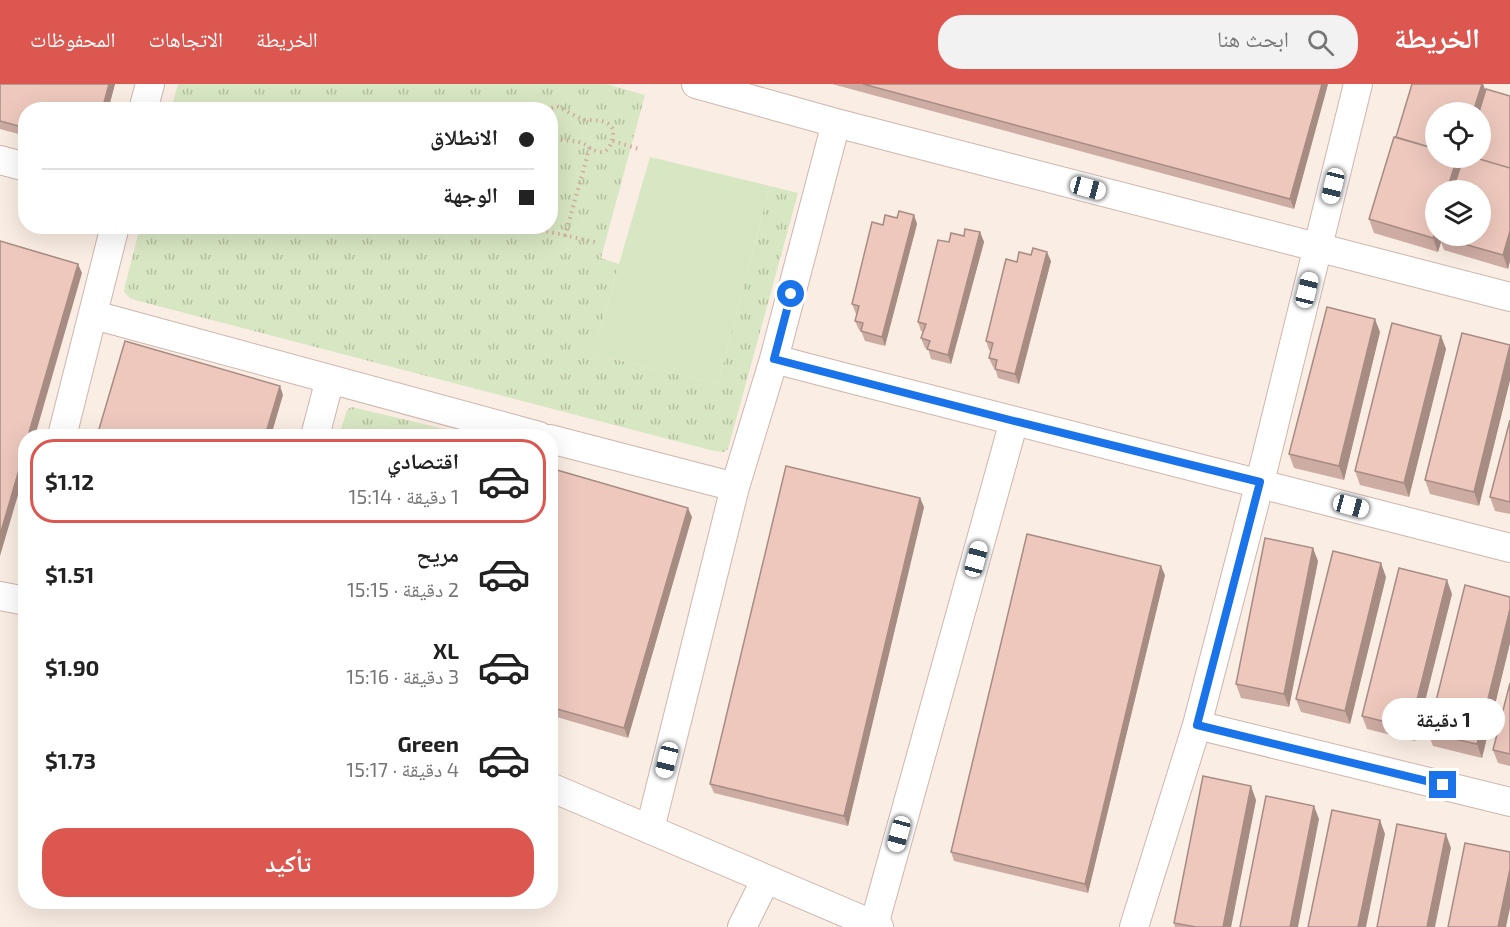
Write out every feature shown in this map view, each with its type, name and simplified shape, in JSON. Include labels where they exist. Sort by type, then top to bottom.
[{"type":"street","points":[[145,102],[150,84]]},
{"type":"street","points":[[696,84],[836,123],[1510,297]]},
{"type":"street","points":[[1134,927],[1197,725],[1260,482],[1358,84]]},
{"type":"street","points":[[650,829],[735,488],[774,359],[836,123]]},
{"type":"street","points":[[0,160],[18,165]]},
{"type":"street","points":[[64,429],[113,234]]},
{"type":"street","points":[[94,315],[330,379],[496,429]]},
{"type":"street","points":[[774,359],[1510,548]]},
{"type":"street","points":[[317,429],[330,379]]},
{"type":"street","points":[[558,790],[877,926],[1014,421]]},
{"type":"street","points":[[558,441],[735,488]]},
{"type":"street","points":[[1197,725],[1510,802]]},
{"type":"street","points":[[742,927],[766,879]]},
{"type":"path","points":[[558,107],[572,112],[579,118],[607,122],[613,129],[613,141],[602,152],[596,152],[590,146],[580,142],[558,140]]},
{"type":"path","points":[[613,141],[639,149]]},
{"type":"path","points":[[565,236],[590,146]]},
{"type":"path","points":[[557,234],[595,242]]},
{"type":"green space","points":[[178,84],[606,84],[645,95],[601,258],[619,264],[593,354],[718,384],[770,186],[798,193],[728,449],[724,452],[714,451],[131,299],[124,292],[138,234],[558,234],[558,102],[173,102]]},
{"type":"green space","points":[[650,157],[770,186],[718,384],[593,354]]},
{"type":"green space","points":[[351,407],[444,429],[341,429],[347,410]]},
{"type":"building","points":[[0,84],[109,84],[104,102],[18,102],[18,126],[0,121]]},
{"type":"building","points":[[863,84],[1322,84],[1290,199]]},
{"type":"building","points":[[1412,84],[1482,84],[1476,102],[1425,102],[1425,146],[1396,137]]},
{"type":"building","points":[[1486,89],[1510,96],[1510,168],[1491,162],[1491,102],[1482,102]]},
{"type":"building","points":[[1394,137],[1425,146],[1425,168],[1454,168],[1450,180],[1425,180],[1425,236],[1369,219]]},
{"type":"building","points":[[1491,162],[1510,168],[1510,231],[1503,255],[1471,246],[1491,246],[1491,180],[1456,180],[1460,168],[1491,168]]},
{"type":"building","points":[[899,211],[914,215],[882,337],[861,331],[863,323],[855,321],[859,306],[852,304],[872,222],[883,225],[885,215],[897,218]]},
{"type":"building","points":[[965,229],[980,232],[948,355],[927,349],[930,341],[921,338],[926,324],[918,322],[938,240],[949,242],[951,233],[964,236]]},
{"type":"building","points":[[0,241],[78,264],[30,429],[18,429],[18,473],[0,535]]},
{"type":"building","points":[[1033,248],[1047,252],[1015,374],[995,369],[997,360],[989,358],[993,343],[986,341],[1006,259],[1017,262],[1019,252],[1031,255]]},
{"type":"building","points":[[1327,307],[1375,319],[1339,466],[1289,454]]},
{"type":"building","points":[[1392,323],[1441,336],[1404,483],[1355,471]]},
{"type":"building","points":[[1462,333],[1510,345],[1474,492],[1425,480]]},
{"type":"building","points":[[125,341],[280,386],[267,429],[99,429]]},
{"type":"building","points":[[1510,420],[1510,502],[1490,497]]},
{"type":"building","points":[[786,466],[920,498],[844,816],[710,784]]},
{"type":"building","points":[[558,470],[688,508],[624,728],[558,709]]},
{"type":"building","points":[[1027,534],[1161,566],[1085,884],[951,852]]},
{"type":"building","points":[[1265,538],[1313,548],[1284,694],[1236,684]]},
{"type":"building","points":[[1333,551],[1381,563],[1345,711],[1296,699]]},
{"type":"building","points":[[1399,568],[1447,580],[1410,728],[1362,716]]},
{"type":"building","points":[[1465,585],[1510,597],[1510,609],[1477,744],[1428,733]]},
{"type":"building","points":[[1510,683],[1510,754],[1493,750]]},
{"type":"building","points":[[1203,776],[1251,786],[1223,927],[1196,927],[1174,923]]},
{"type":"building","points":[[1266,796],[1314,806],[1290,927],[1240,927]]},
{"type":"building","points":[[1332,810],[1380,820],[1358,927],[1308,927]]},
{"type":"building","points":[[1397,824],[1446,834],[1427,927],[1377,927]]},
{"type":"building","points":[[1465,843],[1510,852],[1510,869],[1498,927],[1448,927]]},
{"type":"route","points":[[791,294],[774,359],[1260,482],[1197,725],[1443,785]]}]
